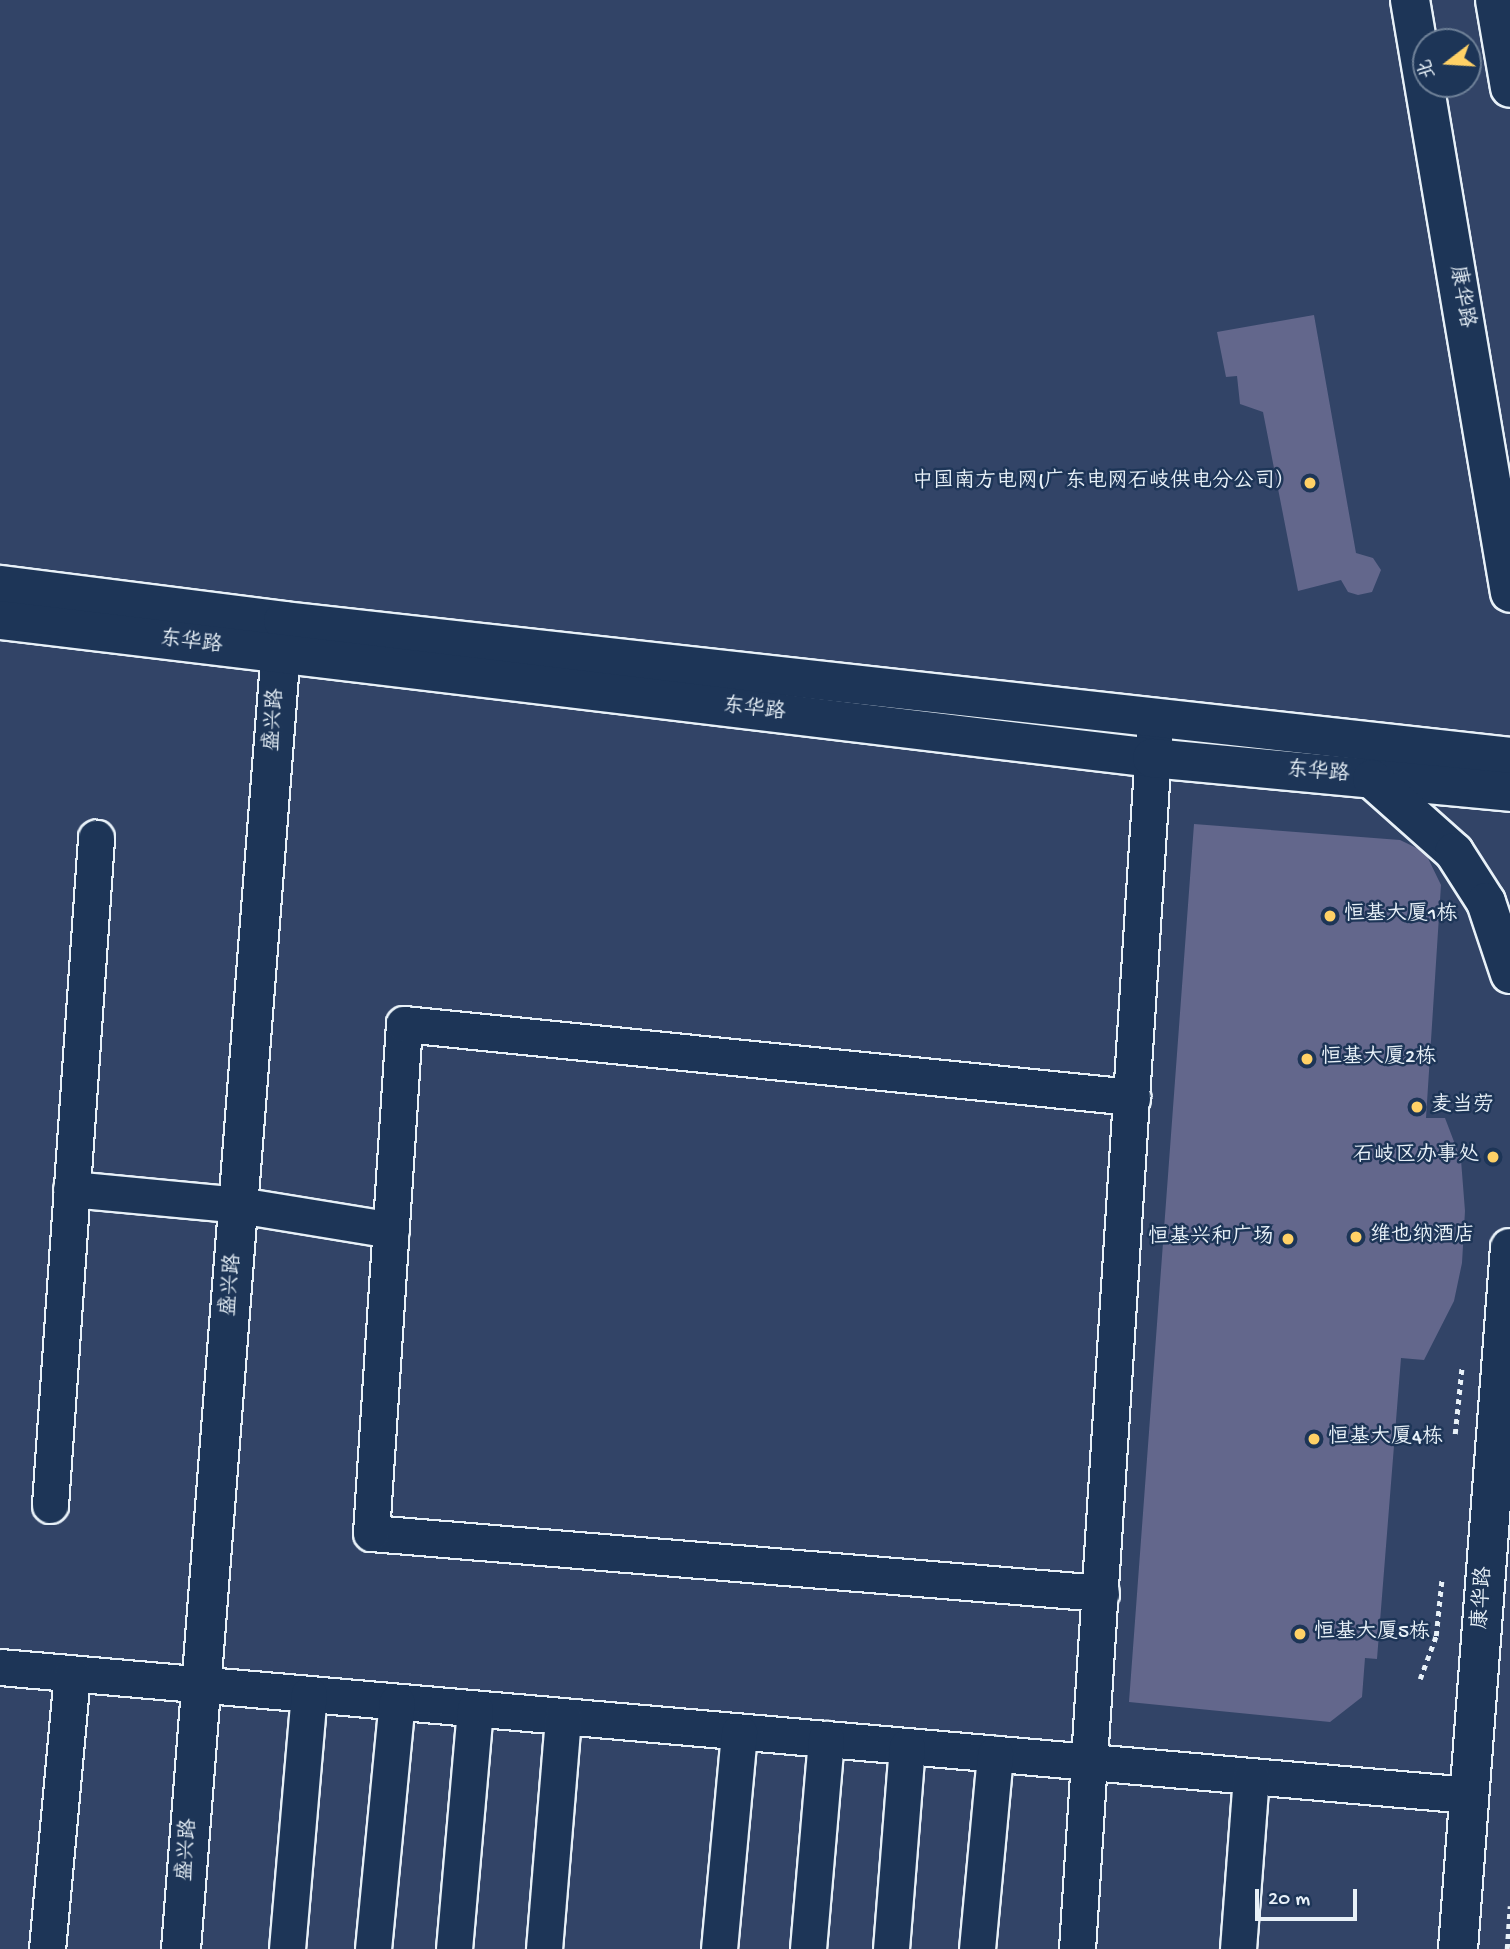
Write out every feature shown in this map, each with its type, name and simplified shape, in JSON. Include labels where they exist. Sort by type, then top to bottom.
[{"type":"main road","name":"康华路","points":[[1410,0],[1510,593]]},
{"type":"main road","points":[[1495,0],[1510,89]]},
{"type":"main road","name":"东华路","points":[[0,585],[282,638],[1152,758],[1510,792]]},
{"type":"main road","name":"东华路","points":[[0,620],[282,638],[1155,719],[1510,757]]},
{"type":"main road","name":"盛兴路","points":[[181,1949],[282,638]]},
{"type":"main road","points":[[1372,779],[1454,852],[1486,902],[1510,974]]},
{"type":"main road","name":"康华路","points":[[1458,1949],[1510,1248]]},
{"type":"street","points":[[1077,1949],[1155,719]]},
{"type":"street","points":[[50,1505],[96,838]]},
{"type":"street","points":[[1101,1593],[371,1533],[404,1024],[1132,1097]]},
{"type":"street","points":[[71,1189],[239,1205],[391,1230]]},
{"type":"street","points":[[0,1667],[1469,1795]]},
{"type":"street","points":[[47,1949],[72,1674]]},
{"type":"street","points":[[287,1949],[309,1694]]},
{"type":"street","points":[[373,1949],[397,1702]]},
{"type":"street","points":[[454,1949],[475,1709]]},
{"type":"street","points":[[544,1949],[563,1717]]},
{"type":"street","points":[[719,1949],[739,1732]]},
{"type":"street","points":[[808,1949],[826,1739]]},
{"type":"street","points":[[891,1949],[907,1747]]},
{"type":"street","points":[[977,1949],[995,1754]]},
{"type":"street","points":[[1238,1949],[1251,1776]]},
{"type":"path","points":[[1420,1679],[1436,1636],[1442,1577]]},
{"type":"path","points":[[1507,1949],[1510,1906]]},
{"type":"building","name":"中国南方电网(广东电网石岐供电分公司）","points":[[1314,315],[1356,553],[1373,558],[1381,570],[1372,592],[1358,595],[1348,592],[1341,580],[1298,591],[1263,412],[1240,404],[1237,376],[1226,377],[1217,332]]},
{"type":"building","name":"恒基兴和广场","points":[[1194,824],[1400,840],[1425,852],[1441,885],[1426,1118],[1445,1118],[1461,1160],[1465,1211],[1462,1263],[1454,1301],[1424,1360],[1401,1358],[1377,1659],[1365,1658],[1362,1697],[1330,1722],[1129,1702]]},
{"type":"place","name":"中国南方电网(广东电网石岐供电分公司）","points":[[1310,483]]},
{"type":"place","name":"恒基大厦1栋","points":[[1330,916]]},
{"type":"place","name":"恒基大厦2栋","points":[[1307,1059]]},
{"type":"place","name":"麦当劳","points":[[1417,1107]]},
{"type":"place","name":"石岐区办事处","points":[[1493,1157]]},
{"type":"place","name":"维也纳酒店","points":[[1356,1237]]},
{"type":"place","name":"恒基兴和广场","points":[[1288,1239]]},
{"type":"place","name":"恒基大厦4栋","points":[[1314,1439]]},
{"type":"place","name":"恒基大厦5栋","points":[[1300,1634]]}]
